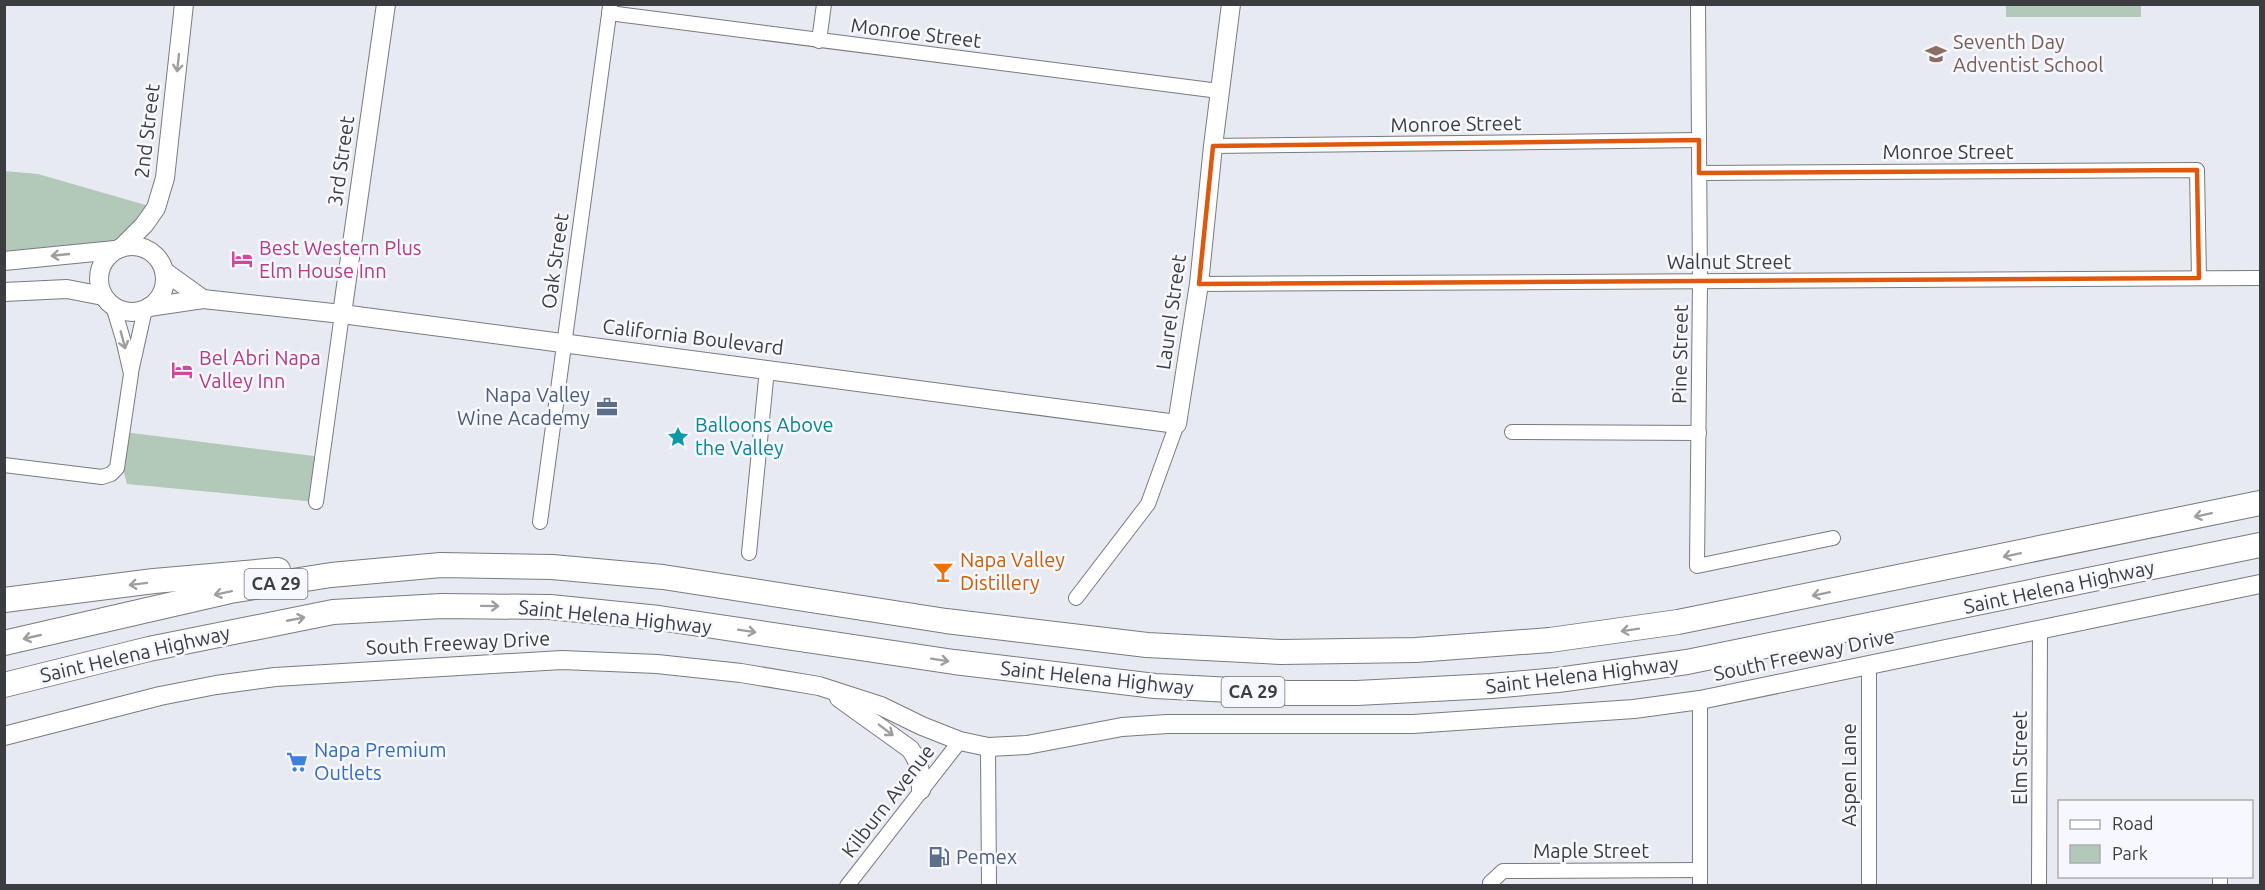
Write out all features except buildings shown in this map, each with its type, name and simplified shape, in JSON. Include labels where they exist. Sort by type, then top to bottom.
[{"type":"highway","name":"Saint Helena Highway","points":[[4,643],[230,591],[331,575],[441,565],[552,567],[663,578],[946,621],[1136,644],[1281,652],[1416,650],[1550,640],[1678,622],[2260,503]]},
{"type":"highway","name":"Saint Helena Highway","points":[[4,685],[149,649],[333,612],[442,606],[550,607],[659,618],[954,662],[1121,683],[1222,691],[1289,693],[1424,691],[1558,680],[1688,662],[2260,545]]},
{"type":"highway","points":[[4,600],[201,576],[408,557],[470,558],[552,567]]},
{"type":"highway","points":[[4,700],[239,630]]},
{"type":"street","name":"2nd Street","points":[[118,249],[144,225],[156,208],[165,178],[184,4]]},
{"type":"street","name":"3rd Street","points":[[316,502],[386,4]]},
{"type":"street","points":[[819,40],[824,4]]},
{"type":"street","name":"Laurel Street","points":[[1076,598],[1148,504],[1177,424],[1199,285],[1219,92],[1231,4]]},
{"type":"street","name":"Pine Street","points":[[1698,4],[1700,282],[1697,566],[1833,538]]},
{"type":"street","name":"Monroe Street","points":[[609,9],[819,40],[1219,92]]},
{"type":"street","name":"Oak Street","points":[[540,522],[609,9]]},
{"type":"street","name":"Monroe Street","points":[[1213,146],[1699,140]]},
{"type":"street","name":"Monroe Street","points":[[1699,173],[2197,170],[2199,278]]},
{"type":"street","points":[[4,261],[131,246],[151,253],[159,261],[164,271],[165,282],[162,292],[147,308],[131,374],[117,468],[111,474],[102,477],[4,465]]},
{"type":"street","points":[[118,249],[103,263],[99,274],[99,285],[123,339],[131,374]]},
{"type":"street","name":"California Boulevard","points":[[164,271],[203,299]]},
{"type":"street","name":"Walnut Street","points":[[1199,285],[2260,278]]},
{"type":"street","points":[[4,292],[67,289],[108,301],[130,312],[147,308]]},
{"type":"street","name":"California Boulevard","points":[[147,308],[203,299],[342,314],[1177,424]]},
{"type":"street","points":[[749,553],[767,369]]},
{"type":"street","points":[[1512,432],[1699,433]]},
{"type":"street","name":"South Freeway Drive","points":[[4,736],[160,696],[275,677],[406,668],[599,660],[717,670],[819,686],[881,705],[922,726],[960,741],[988,747],[1027,745],[1122,727],[1156,725],[1413,724],[1634,709],[1700,700],[2260,584]]},
{"type":"street","name":"Elm Street","points":[[2039,885],[2040,630]]},
{"type":"street","name":"Aspen Lane","points":[[1869,665],[1869,885]]},
{"type":"street","points":[[819,686],[871,719],[910,749],[918,759],[921,770],[921,790]]},
{"type":"street","points":[[1700,700],[1700,885]]},
{"type":"street","name":"Kilburn Avenue","points":[[847,885],[960,741]]},
{"type":"street","points":[[988,747],[989,885]]},
{"type":"street","name":"Maple Street","points":[[1490,885],[1490,882],[1503,871],[1700,870]]},
{"type":"highlighted area","points":[[1699,140],[1699,173],[2197,170],[2199,278],[1199,284],[1213,146]]},
{"type":"green space","points":[[2006,5],[2141,5],[2141,17],[2006,17]]},
{"type":"green space","points":[[4,171],[38,174],[156,208],[120,249],[5,261]]},
{"type":"green space","points":[[124,432],[322,457],[316,502],[127,484],[120,458]]},
{"type":"place","name":"Seventh Day Adventist School","points":[[1936,54]]},
{"type":"place","name":"Best Western Plus Elm House Inn","points":[[242,259]]},
{"type":"place","name":"Bel Abri Napa Valley Inn","points":[[182,370]]},
{"type":"place","name":"Napa Valley Wine Academy","points":[[607,407]]},
{"type":"place","name":"Balloons Above the Valley","points":[[678,437]]},
{"type":"place","name":"Napa Valley Distillery","points":[[943,572]]},
{"type":"place","name":"Napa Premium Outlets","points":[[297,762]]},
{"type":"place","name":"Pemex","points":[[939,857]]}]
